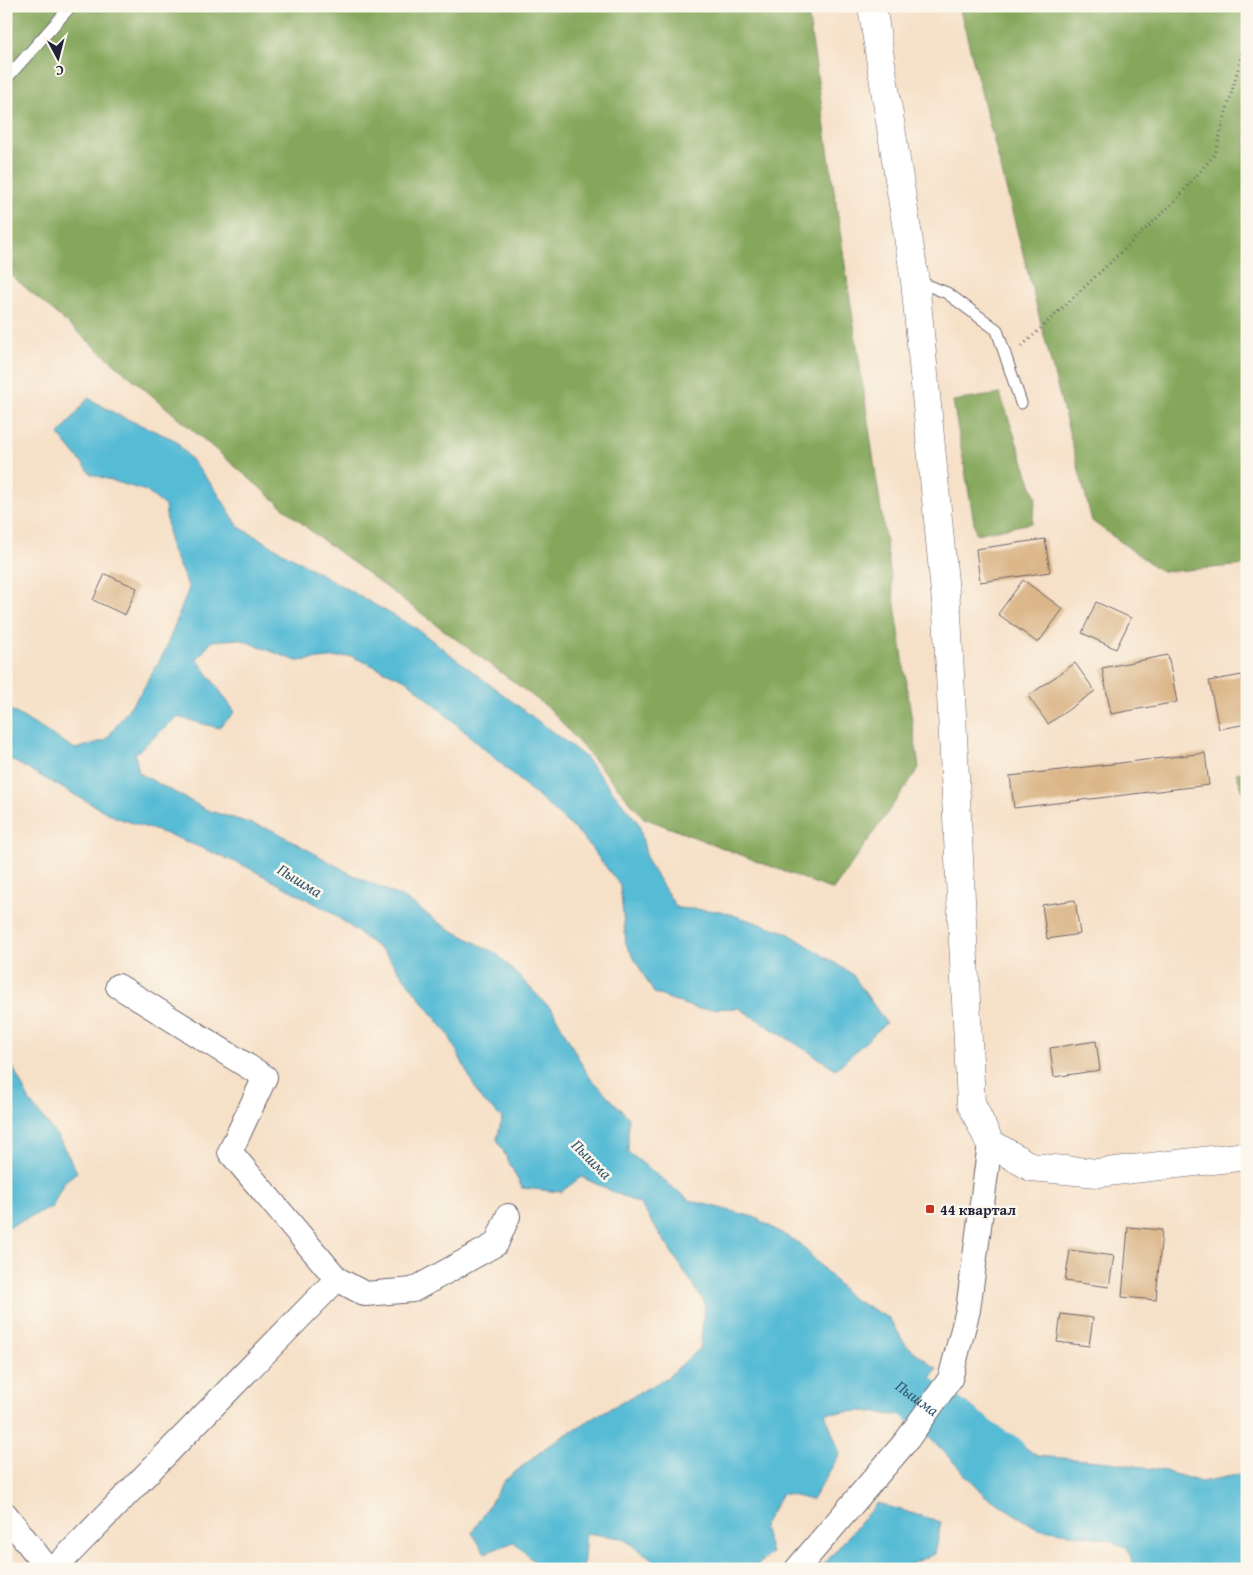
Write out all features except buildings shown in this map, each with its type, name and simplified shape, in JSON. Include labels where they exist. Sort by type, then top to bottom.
[{"type":"street","points":[[797,1569],[907,1440],[950,1379],[968,1310],[990,1143],[971,1103],[947,613],[915,281],[872,6]]},
{"type":"street","points":[[118,986],[265,1077],[230,1152],[337,1279],[365,1294],[413,1290],[496,1244],[508,1216]]},
{"type":"street","points":[[990,1143],[1030,1167],[1098,1174],[1247,1156]]},
{"type":"street","points":[[54,1569],[337,1279]]},
{"type":"street","points":[[6,1515],[48,1569]]},
{"type":"lane","points":[[6,79],[71,6]]},
{"type":"lane","points":[[915,281],[947,293],[997,330],[1021,403]]},
{"type":"path","points":[[997,330],[1021,347],[1174,202],[1198,175],[1215,154],[1247,35]]},
{"type":"green space","points":[[6,6],[807,6],[919,768],[833,890],[644,818],[550,709],[312,532],[6,271]]},
{"type":"green space","points":[[959,6],[1247,6],[1247,565],[1162,572],[1092,521]]},
{"type":"green space","points":[[1000,394],[1036,498],[1032,523],[976,534],[953,401]]},
{"type":"green space","points":[[1247,771],[1247,802],[1236,773]]},
{"type":"water","points":[[88,398],[120,416],[175,440],[215,489],[239,527],[417,629],[584,756],[639,824],[648,863],[677,908],[720,911],[786,932],[852,974],[886,1023],[836,1069],[739,1008],[697,1009],[654,993],[626,944],[620,885],[581,835],[408,681],[351,656],[297,661],[239,639],[212,641],[197,659],[235,712],[219,728],[177,717],[135,754],[139,773],[207,810],[275,831],[349,873],[407,900],[442,925],[497,954],[553,1011],[587,1074],[628,1117],[628,1152],[689,1200],[754,1217],[800,1244],[851,1298],[889,1318],[905,1344],[937,1369],[908,1412],[894,1415],[864,1411],[825,1413],[840,1454],[812,1500],[782,1493],[763,1527],[771,1553],[753,1569],[667,1569],[622,1538],[586,1533],[583,1569],[541,1569],[514,1542],[485,1553],[472,1533],[504,1481],[549,1445],[598,1415],[668,1377],[700,1348],[705,1303],[640,1204],[581,1177],[561,1192],[522,1188],[497,1139],[502,1118],[480,1098],[448,1034],[385,953],[331,912],[247,867],[175,837],[115,817],[6,757],[6,707],[75,749],[106,740],[143,689],[165,651],[189,588],[170,546],[165,506],[146,491],[91,474],[59,435]]},
{"type":"water","points":[[6,1053],[30,1102],[58,1137],[77,1172],[64,1182],[52,1207],[6,1228]]},
{"type":"water","points":[[965,1402],[1037,1456],[1111,1462],[1165,1471],[1201,1482],[1247,1473],[1247,1569],[1134,1569],[1128,1548],[1106,1539],[1037,1528],[984,1495],[930,1437]]},
{"type":"water","points":[[877,1503],[941,1522],[935,1554],[899,1569],[820,1569]]},
{"type":"waterway","name":"Пышма","points":[[864,1359],[995,1454],[1002,1456]]},
{"type":"place","name":"44 квартал","points":[[930,1209]]}]
